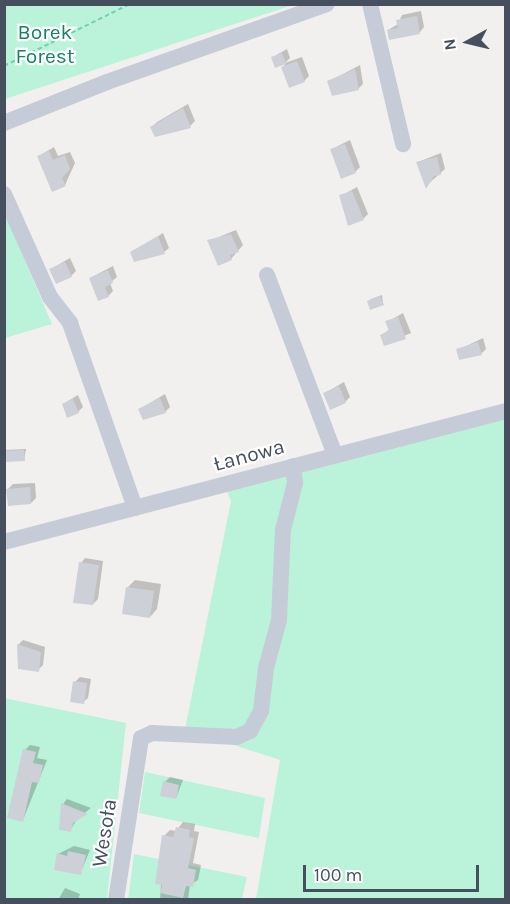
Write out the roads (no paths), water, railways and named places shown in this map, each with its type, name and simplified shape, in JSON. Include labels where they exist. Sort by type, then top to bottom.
[{"type":"street","points":[[4,123],[107,82],[327,4]]},
{"type":"street","points":[[370,4],[403,144]]},
{"type":"street","points":[[4,194],[50,297],[70,323],[135,508]]},
{"type":"street","points":[[267,275],[335,455]]},
{"type":"street","name":"Łanowa","points":[[4,542],[506,411]]},
{"type":"street","name":"Wesoła","points":[[116,900],[141,738],[152,733],[237,738],[250,731],[261,711],[266,668],[279,620],[284,530],[295,483],[293,466]]},
{"type":"park label","name":"Borek Forest","points":[[45,44]]}]
